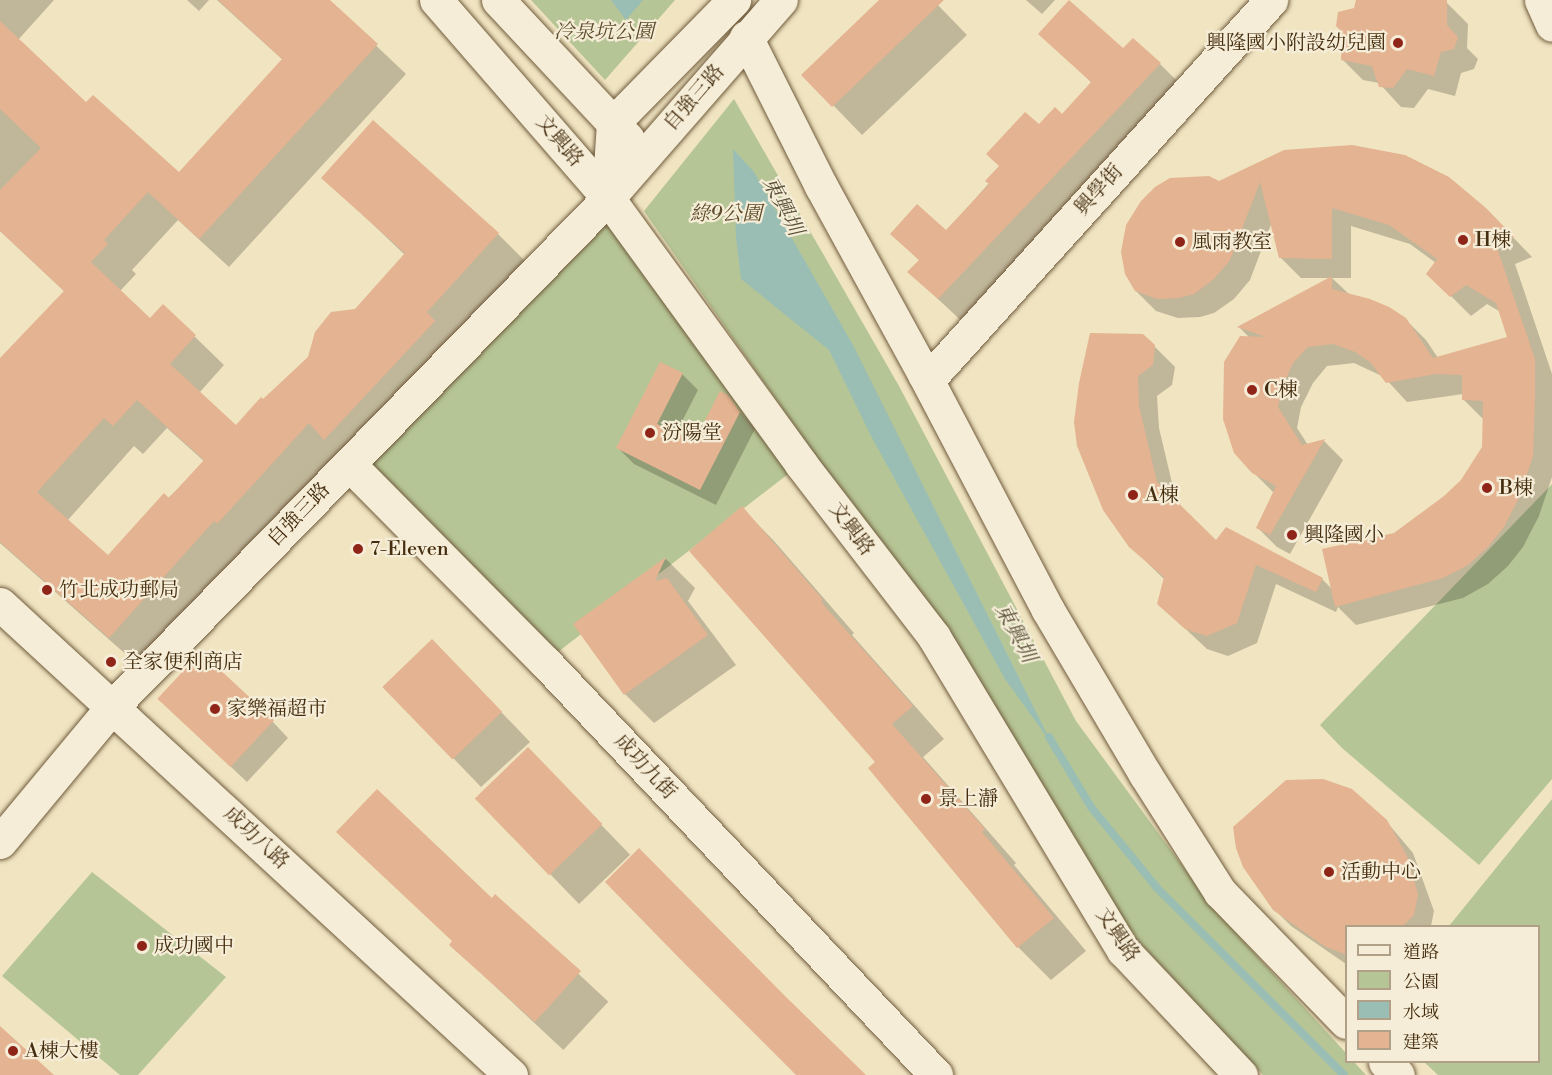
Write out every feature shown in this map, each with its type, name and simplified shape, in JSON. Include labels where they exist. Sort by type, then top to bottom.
[{"type":"street","name":"文興路","points":[[436,0],[608,198],[801,465],[934,637],[1123,950],[1241,1075]]},
{"type":"street","points":[[498,0],[645,155]]},
{"type":"street","name":"自強三路","points":[[613,123],[734,0]]},
{"type":"street","name":"自強三路","points":[[0,842],[113,706],[608,198],[746,37],[781,0]]},
{"type":"street","name":"興學街","points":[[924,374],[936,371],[1271,0]]},
{"type":"street","points":[[1541,0],[1552,25]]},
{"type":"street","points":[[746,37],[821,186],[924,374],[1048,610],[1145,774],[1220,892],[1345,1020]]},
{"type":"street","points":[[608,198],[613,123]]},
{"type":"street","name":"成功九街","points":[[349,464],[545,662],[936,1075]]},
{"type":"street","name":"成功八路","points":[[0,604],[511,1075]]},
{"type":"street","points":[[1386,1063],[1398,1075]]},
{"type":"green space","name":"冷泉坑公園","points":[[531,0],[675,0],[605,80]]},
{"type":"green space","name":"綠9公園","points":[[734,99],[899,386],[1076,721],[1214,909],[1345,1052],[1345,1063],[1355,1063],[1366,1075],[1263,1075],[1138,941],[1047,808],[964,668],[644,211]]},
{"type":"green space","points":[[608,198],[801,464],[545,662],[349,464]]},
{"type":"green space","points":[[1552,484],[1552,779],[1479,865],[1342,748],[1320,725]]},
{"type":"green space","points":[[1552,799],[1552,1075],[1438,1075],[1425,1063],[1540,1063],[1540,925],[1450,925]]},
{"type":"green space","points":[[92,872],[226,977],[138,1075],[120,1075],[2,976]]},
{"type":"water","points":[[611,0],[643,0],[626,20]]},
{"type":"water","points":[[733,149],[754,172],[853,345],[1052,744],[1005,679],[871,436],[829,350],[741,279],[736,238]]},
{"type":"building","points":[[218,0],[330,0],[378,44],[199,239],[148,192],[104,240],[108,244],[91,262],[150,318],[163,304],[196,335],[170,364],[236,425],[261,397],[263,399],[308,357],[315,332],[331,312],[355,309],[405,253],[321,178],[373,120],[499,233],[427,312],[435,321],[324,440],[309,423],[217,524],[214,521],[109,638],[0,542],[0,358],[64,291],[0,231],[0,190],[41,148],[0,109],[0,21],[86,102],[93,95],[179,172],[282,59]],"holes":[[[137,400],[204,460],[169,498],[164,493],[108,555],[37,492],[104,418],[113,426]]]},
{"type":"building","points":[[879,0],[944,0],[832,107],[801,75]]},
{"type":"building","points":[[1069,0],[1123,48],[1133,38],[1161,63],[938,299],[907,272],[919,260],[890,234],[917,204],[946,230],[989,184],[985,181],[999,166],[986,154],[1025,112],[1039,124],[1055,107],[1062,114],[1091,82],[1038,34]]},
{"type":"building","name":"興隆國小附設幼兒園","points":[[1356,0],[1447,0],[1447,25],[1458,37],[1454,49],[1441,52],[1434,76],[1407,69],[1393,88],[1379,87],[1372,66],[1341,60],[1342,32],[1336,26],[1338,12],[1354,8]]},
{"type":"building","points":[[1352,145],[1405,155],[1449,177],[1486,208],[1514,237],[1496,245],[1535,359],[1533,456],[1520,496],[1504,527],[1488,547],[1468,565],[1443,578],[1335,607],[1322,549],[1394,533],[1444,496],[1461,480],[1482,447],[1483,401],[1462,400],[1462,375],[1436,374],[1386,383],[1370,362],[1355,352],[1333,344],[1308,347],[1293,363],[1282,387],[1278,407],[1302,445],[1325,439],[1270,535],[1256,528],[1276,486],[1252,473],[1234,453],[1223,419],[1224,362],[1240,336],[1266,337],[1237,327],[1332,276],[1332,289],[1370,299],[1406,318],[1433,358],[1507,337],[1496,303],[1466,285],[1450,297],[1426,274],[1437,259],[1389,225],[1332,208],[1332,259],[1279,258],[1260,182],[1230,260],[1214,279],[1194,294],[1179,298],[1157,299],[1135,291],[1125,274],[1121,252],[1126,225],[1141,201],[1155,187],[1170,178],[1209,176],[1219,181],[1284,150]]},
{"type":"building","name":"A棟","points":[[1090,333],[1143,334],[1155,345],[1153,365],[1138,376],[1139,406],[1157,482],[1216,540],[1226,527],[1323,578],[1316,592],[1256,565],[1237,623],[1207,636],[1185,629],[1157,604],[1164,577],[1129,547],[1103,510],[1077,446],[1074,422],[1079,383]]},
{"type":"building","name":"汾陽堂","points":[[660,362],[683,373],[657,424],[694,442],[720,391],[728,395],[740,412],[700,490],[616,448]]},
{"type":"building","points":[[742,506],[823,600],[821,602],[913,706],[892,724],[985,829],[982,832],[1054,918],[1017,948],[868,768],[875,762],[689,551]]},
{"type":"building","points":[[666,557],[655,581],[667,578],[708,635],[624,695],[573,624]]},
{"type":"building","points":[[432,639],[502,712],[453,760],[382,687]]},
{"type":"building","name":"家樂福超市","points":[[201,652],[274,720],[230,767],[157,699]]},
{"type":"building","points":[[528,747],[602,824],[549,875],[475,798]]},
{"type":"building","name":"活動中心","points":[[1323,779],[1352,789],[1387,820],[1407,856],[1418,894],[1414,915],[1404,925],[1345,925],[1345,954],[1324,946],[1273,910],[1243,867],[1236,848],[1233,827],[1286,780]]},
{"type":"building","points":[[377,789],[492,898],[495,894],[581,971],[535,1022],[449,945],[452,941],[336,832]]},
{"type":"building","points":[[639,848],[866,1075],[796,1075],[684,963],[605,882]]},
{"type":"building","name":"A棟大樓","points":[[0,1026],[54,1075],[0,1075]]},
{"type":"waterway","name":"東興圳","points":[[1049,737],[1091,807],[1157,888],[1344,1075]]},
{"type":"place","name":"興隆國小附設幼兒園","points":[[1398,43]]},
{"type":"place","name":"H棟","points":[[1463,240]]},
{"type":"place","name":"風雨教室","points":[[1180,242]]},
{"type":"place","name":"C棟","points":[[1252,390]]},
{"type":"place","name":"汾陽堂","points":[[650,433]]},
{"type":"place","name":"B棟","points":[[1487,488]]},
{"type":"place","name":"A棟","points":[[1133,495]]},
{"type":"place","name":"興隆國小","points":[[1292,535]]},
{"type":"place","name":"7-Eleven","points":[[358,549]]},
{"type":"place","name":"竹北成功郵局","points":[[47,590]]},
{"type":"place","name":"全家便利商店","points":[[111,662]]},
{"type":"place","name":"家樂福超市","points":[[215,709]]},
{"type":"place","name":"景上瀞","points":[[926,799]]},
{"type":"place","name":"活動中心","points":[[1329,872]]},
{"type":"place","name":"成功國中","points":[[142,946]]},
{"type":"place","name":"A棟大樓","points":[[13,1051]]}]
